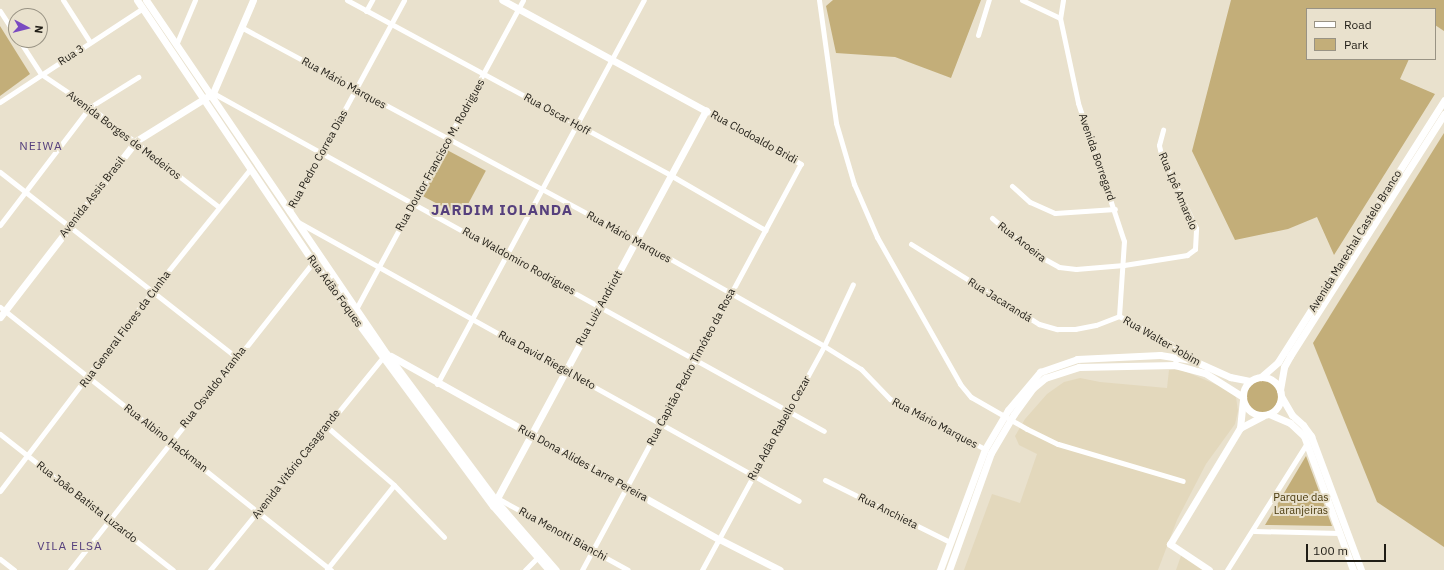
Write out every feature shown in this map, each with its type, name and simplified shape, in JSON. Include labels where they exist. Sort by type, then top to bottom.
[{"type":"main road","name":"Rua Adão Foques","points":[[137,0],[209,95],[251,168],[313,262],[495,502],[549,570]]},
{"type":"main road","name":"Rua Adão Foques","points":[[147,0],[209,95],[356,308],[384,356]]},
{"type":"main road","points":[[209,95],[253,0]]},
{"type":"main road","points":[[502,0],[610,61],[706,111]]},
{"type":"main road","name":"Avenida Assis Brasil","points":[[0,317],[2,309],[69,227],[136,141],[209,95]]},
{"type":"main road","name":"Avenida Marechal Castelo Branco","points":[[1261,377],[1278,362],[1444,100]]},
{"type":"main road","name":"Rua Luiz Andriott","points":[[495,502],[706,111]]},
{"type":"main road","name":"Avenida Marechal Castelo Branco","points":[[1280,393],[1284,367],[1290,356],[1444,114]]},
{"type":"main road","points":[[1175,346],[1174,356],[1176,360],[1200,368],[1205,373]]},
{"type":"main road","name":"Rua Dona Alides Larre Pereira","points":[[384,356],[531,434],[719,539],[780,570]]},
{"type":"main road","points":[[940,570],[985,449],[1008,410],[1040,372],[1077,359],[1174,356],[1192,360]]},
{"type":"main road","name":"Rua Walter Jobim","points":[[1192,360],[1230,377],[1250,381]]},
{"type":"main road","name":"Rua Walter Jobim","points":[[949,570],[991,452],[1014,414],[1033,388],[1045,378],[1079,366],[1151,363],[1189,368],[1205,373],[1243,399]]},
{"type":"main road","points":[[1209,570],[1170,544],[1240,428],[1243,399],[1250,381],[1261,377],[1273,381],[1292,416],[1303,425],[1311,436],[1361,570]]},
{"type":"main road","points":[[1240,428],[1278,407],[1280,393]]},
{"type":"main road","points":[[1243,399],[1249,410],[1266,415],[1300,430],[1307,444],[1353,570]]},
{"type":"main road","name":"Rua Adão Foques","points":[[495,502],[556,570]]},
{"type":"street","points":[[63,0],[90,42]]},
{"type":"street","points":[[176,45],[195,0]]},
{"type":"street","name":"Rua Oscar Hoff","points":[[347,0],[672,176],[765,230]]},
{"type":"street","points":[[366,11],[372,0]]},
{"type":"street","name":"Rua Pedro Correa Dias","points":[[289,212],[404,0]]},
{"type":"street","name":"Rua Doutor Francisco M. Rodrigues","points":[[356,308],[523,0]]},
{"type":"street","points":[[437,384],[644,0]]},
{"type":"street","points":[[819,0],[836,123],[854,184],[877,237],[960,384],[972,397],[1027,429],[1058,444],[1183,481]]},
{"type":"street","points":[[978,35],[989,0]]},
{"type":"street","points":[[1022,0],[1060,18]]},
{"type":"street","name":"Avenida Borregard","points":[[1063,0],[1060,18],[1078,103],[1115,209],[1124,241],[1124,265],[1119,316]]},
{"type":"street","name":"Rua 3","points":[[0,102],[40,74],[143,8]]},
{"type":"street","points":[[0,11],[8,24]]},
{"type":"street","name":"Rua Mário Marques","points":[[241,27],[637,240],[824,346],[861,369],[890,399],[985,449]]},
{"type":"street","name":"Avenida Borges de Medeiros","points":[[24,48],[40,74],[90,107],[136,141],[219,207]]},
{"type":"street","points":[[0,225],[90,107],[138,77]]},
{"type":"street","name":"Rua Waldomiro Rodrigues","points":[[209,95],[321,152],[506,255],[601,305],[824,431]]},
{"type":"street","name":"Rua Clodoaldo Bridi","points":[[706,111],[801,164]]},
{"type":"street","name":"Rua Ipê Amarelo","points":[[1124,265],[1187,255],[1195,249],[1196,228],[1161,154],[1159,145],[1163,130]]},
{"type":"street","name":"Rua Capitão Pedro Timóteo da Rosa","points":[[582,570],[801,164]]},
{"type":"street","name":"Rua General Flores da Cunha","points":[[0,491],[89,377],[153,290],[251,168]]},
{"type":"street","points":[[0,172],[24,193],[153,290],[236,356]]},
{"type":"street","points":[[1012,186],[1030,202],[1055,213],[1115,209]]},
{"type":"street","name":"Rua Aroeira","points":[[992,218],[1032,252],[1059,267],[1076,269],[1124,265]]},
{"type":"street","name":"Rua David Riegel Neto","points":[[295,220],[378,268],[566,369],[799,501]]},
{"type":"street","name":"Rua Jacarandá","points":[[911,244],[1039,324],[1057,329],[1075,329],[1096,325],[1119,316]]},
{"type":"street","name":"Rua Osvaldo Aranha","points":[[70,570],[171,442],[236,356],[313,262]]},
{"type":"street","name":"Rua Adão Rabello Cezar","points":[[702,570],[824,346],[853,284]]},
{"type":"street","name":"Rua Albino Hackman","points":[[2,309],[260,511],[329,569]]},
{"type":"street","name":"Rua Walter Jobim","points":[[1119,316],[1175,346],[1192,360]]},
{"type":"street","name":"Avenida Vitório Casagrande","points":[[210,570],[260,511],[326,426],[384,356]]},
{"type":"street","points":[[326,426],[394,485],[444,537]]},
{"type":"street","name":"Rua João Batista Luzardo","points":[[0,434],[173,570]]},
{"type":"street","points":[[1227,570],[1254,531],[1307,444]]},
{"type":"street","name":"Rua Anchieta","points":[[825,480],[950,542]]},
{"type":"street","points":[[329,569],[394,485]]},
{"type":"street","name":"Rua Menotti Bianchi","points":[[495,502],[628,570]]},
{"type":"street","points":[[1254,531],[1340,533]]},
{"type":"street","points":[[524,570],[538,557]]},
{"type":"street","points":[[0,558],[14,570]]},
{"type":"shaded area","points":[[1169,370],[1182,370],[1229,390],[1236,397],[1238,411],[1235,424],[1206,464],[1177,520],[1158,570],[964,570],[992,494],[1020,503],[1037,454],[1019,445],[1015,436],[1025,419],[1047,394],[1064,382],[1080,378],[1100,382],[1167,388]]},
{"type":"shaded area","points":[[1182,553],[1206,570],[1176,570]]},
{"type":"green space","points":[[833,0],[981,0],[951,78],[895,57],[836,53],[826,6]]},
{"type":"green space","points":[[1231,0],[1444,0],[1444,31],[1436,26],[1436,8],[1306,8],[1306,60],[1409,60],[1400,79],[1435,94],[1334,255],[1317,217],[1288,229],[1235,240],[1192,151]]},
{"type":"green space","points":[[0,26],[8,39],[8,48],[14,48],[30,74],[0,96]]},
{"type":"green space","points":[[1444,133],[1444,547],[1377,502],[1313,343]]},
{"type":"green space","points":[[447,150],[486,171],[461,217],[423,196]]},
{"type":"green space","points":[[1259,381],[1265,381],[1275,388],[1278,397],[1277,403],[1271,410],[1265,413],[1259,413],[1249,406],[1246,400],[1246,394],[1253,384]]},
{"type":"green space","name":"Parque das Laranjeiras","points":[[1306,456],[1332,526],[1265,525]]},
{"type":"district","name":"NEIWA","points":[[41,146]]},
{"type":"district","name":"JARDIM IOLANDA","points":[[502,210]]},
{"type":"district","name":"VILA ELSA","points":[[70,546]]}]
